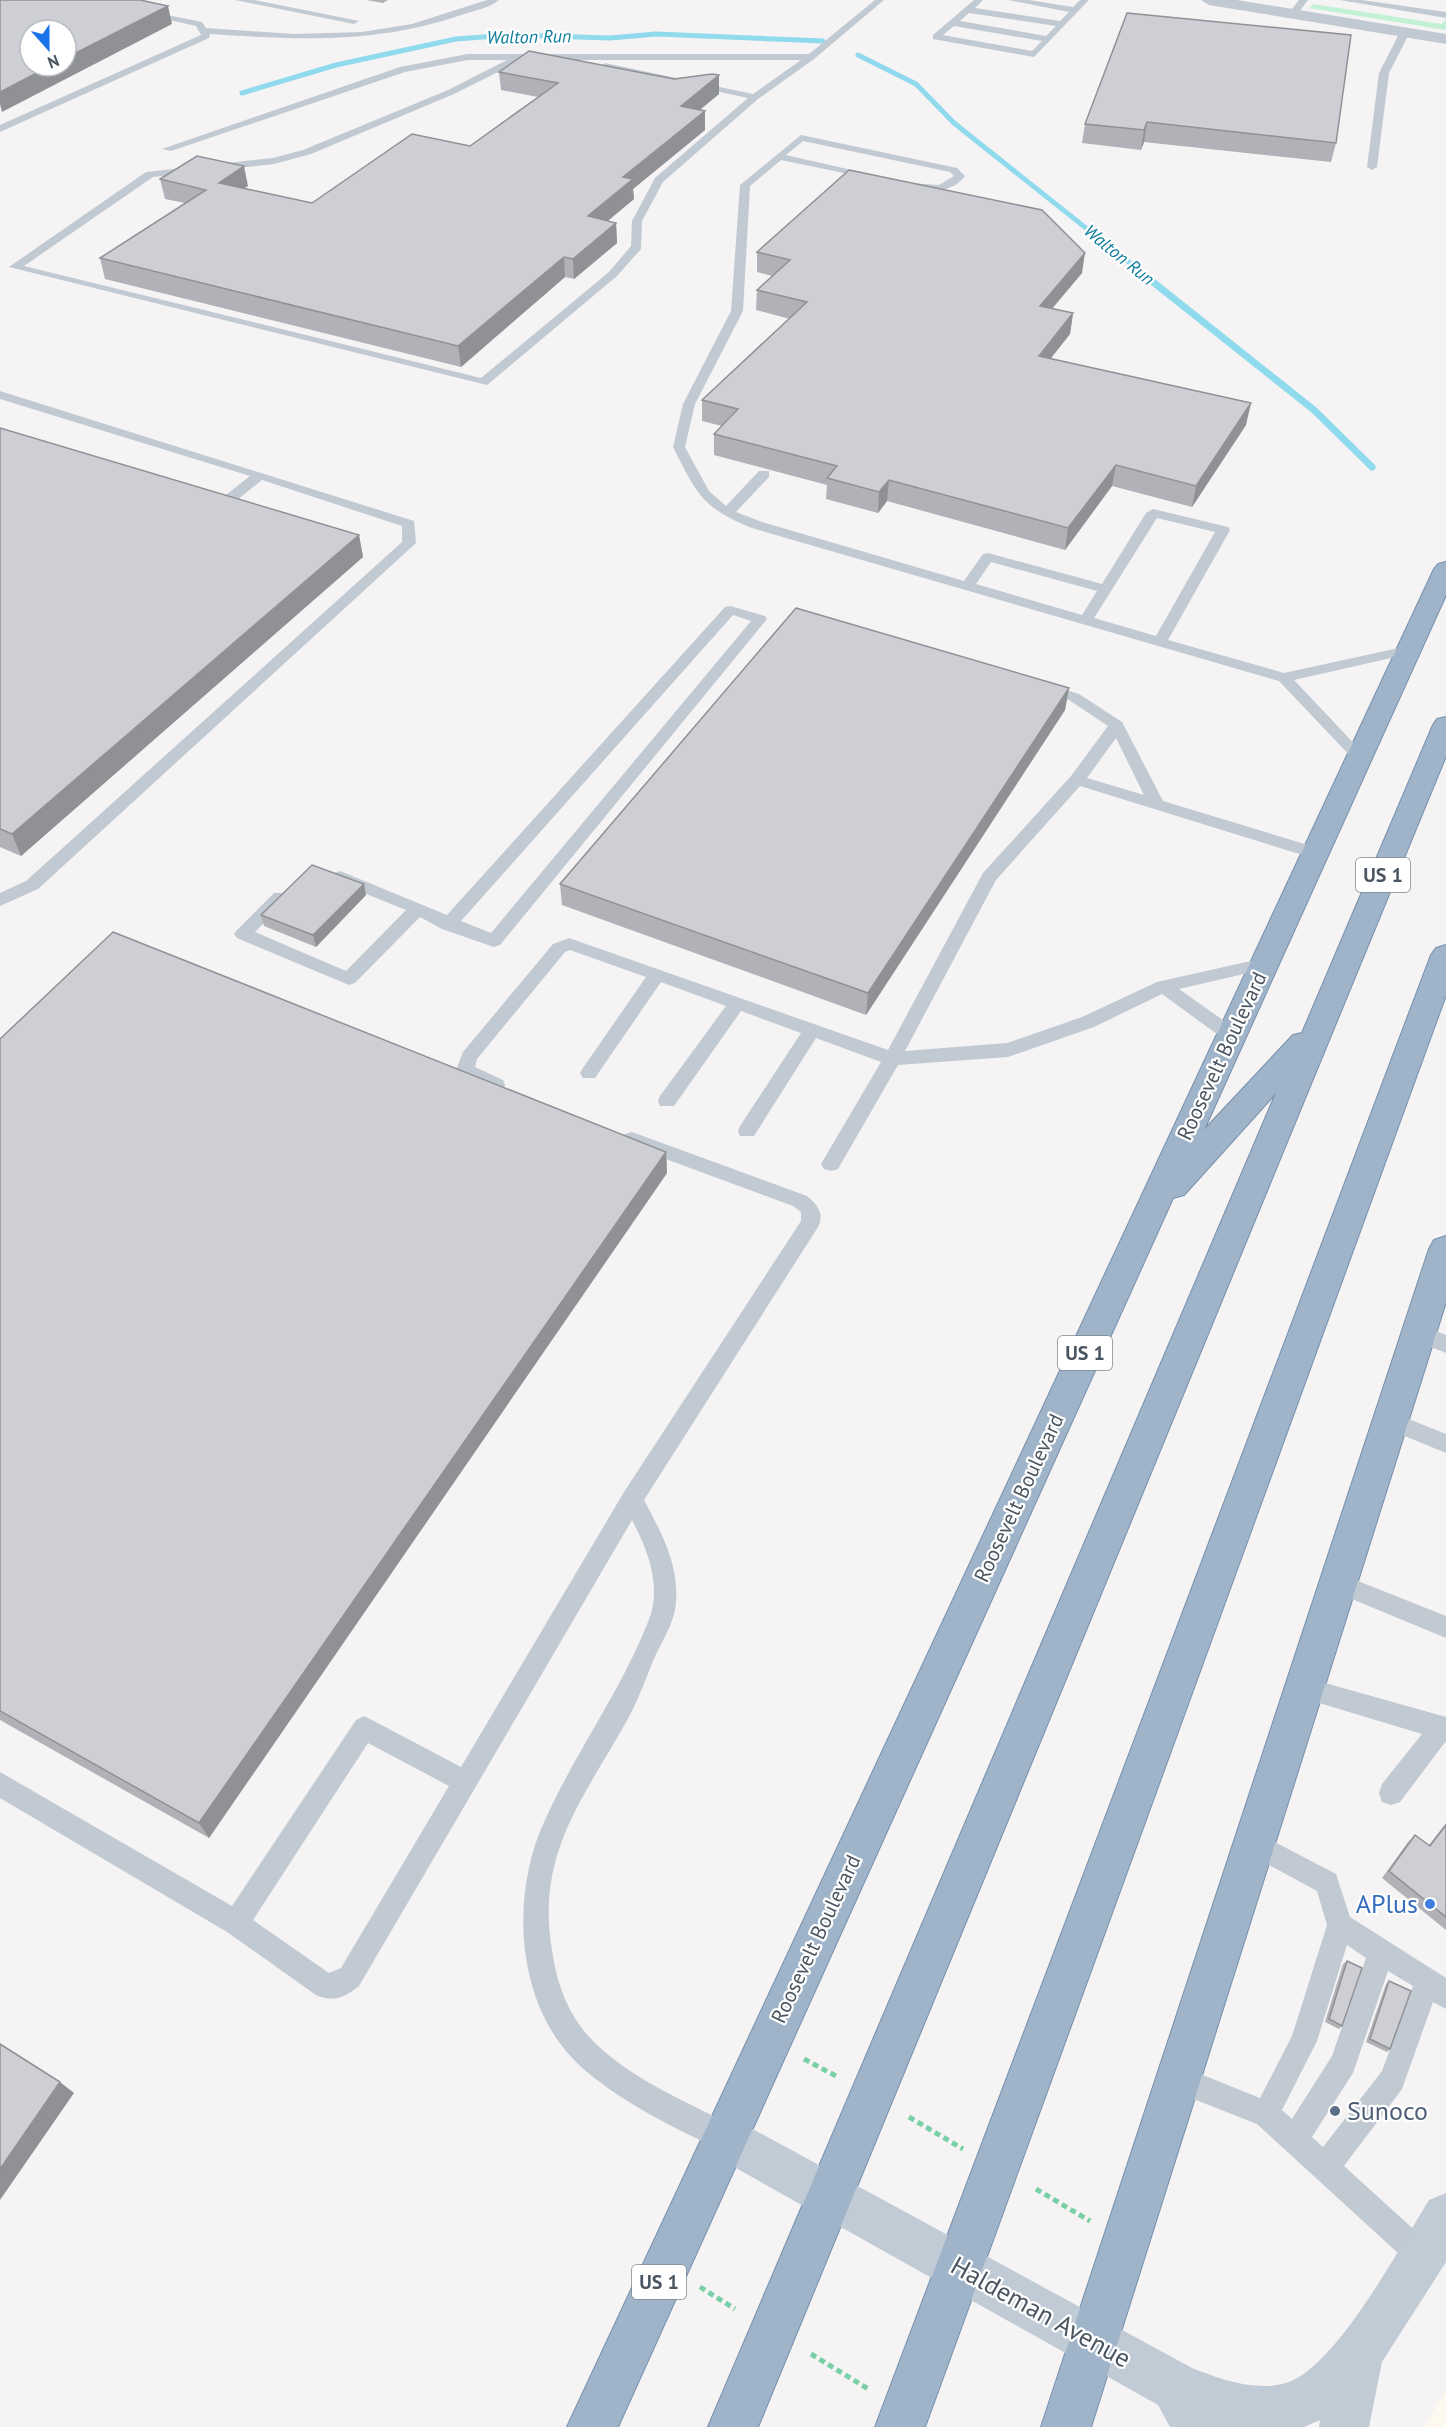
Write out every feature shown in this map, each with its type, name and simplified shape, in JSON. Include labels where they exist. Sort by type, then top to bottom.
[{"type":"highway","name":"Roosevelt Boulevard","points":[[592,2427],[1446,569]]},
{"type":"highway","name":"US 1","points":[[733,2427],[1446,724]]},
{"type":"highway","points":[[900,2427],[1446,955]]},
{"type":"highway","points":[[1151,1209],[1320,1026]]},
{"type":"highway","points":[[1066,2427],[1391,1421],[1432,1339],[1444,1263]]},
{"type":"main road","name":"Haldeman Avenue","points":[[725,2137],[1094,2340],[1186,2407],[1229,2407],[1263,2411],[1294,2406],[1318,2395],[1358,2355],[1434,2236]]},
{"type":"main road","name":"Haldeman Avenue","points":[[1344,2427],[1358,2355]]},
{"type":"street","points":[[1209,0],[1446,39]]},
{"type":"lane","points":[[241,0],[354,21]]},
{"type":"lane","points":[[280,8],[292,0]]},
{"type":"lane","points":[[204,31],[297,37],[356,35],[419,25],[495,0]]},
{"type":"lane","points":[[520,57],[451,92],[307,152],[274,161],[150,174],[15,267],[483,382],[613,274],[637,247],[637,221],[659,180],[755,97],[811,57],[880,0]]},
{"type":"lane","points":[[979,0],[936,37],[1034,54],[1085,0]]},
{"type":"lane","points":[[1012,0],[1076,10]]},
{"type":"lane","points":[[1293,14],[1304,0]]},
{"type":"lane","points":[[1344,0],[1446,15]]},
{"type":"lane","points":[[0,129],[206,36],[199,24],[132,10]]},
{"type":"lane","points":[[967,10],[1063,24]]},
{"type":"lane","points":[[952,23],[1048,39]]},
{"type":"lane","points":[[1372,167],[1384,73],[1405,32]]},
{"type":"lane","points":[[167,149],[403,69],[468,57],[811,57]]},
{"type":"lane","points":[[571,57],[755,97]]},
{"type":"lane","points":[[779,157],[936,189],[949,186],[960,176],[953,170],[801,138],[745,185],[737,311],[689,404],[679,447],[703,493],[727,513],[757,525],[1284,678],[1408,650]]},
{"type":"lane","points":[[0,395],[260,475],[409,524],[409,543],[32,885],[0,900]]},
{"type":"lane","points":[[727,513],[764,474]]},
{"type":"lane","points":[[222,505],[260,475]]},
{"type":"lane","points":[[1086,620],[1154,513],[1223,530],[1160,642]]},
{"type":"lane","points":[[967,586],[988,557],[1106,589]]},
{"type":"lane","points":[[322,870],[384,892],[448,925],[494,941],[760,619],[730,610],[448,925]]},
{"type":"lane","points":[[1284,678],[1359,757]]},
{"type":"lane","points":[[1029,684],[1074,697],[1117,724],[1157,805]]},
{"type":"lane","points":[[831,1164],[892,1059],[989,877],[1077,780],[1117,724]]},
{"type":"lane","points":[[1077,780],[1315,853]]},
{"type":"lane","points":[[296,882],[243,934],[349,979],[417,909]]},
{"type":"lane","points":[[518,1094],[476,1077],[465,1070],[469,1057],[559,948],[569,944],[892,1059],[1008,1050],[1088,1022],[1163,986],[1264,964]]},
{"type":"lane","points":[[589,1074],[657,975]]},
{"type":"lane","points":[[1163,986],[1232,1035]]},
{"type":"lane","points":[[667,1101],[737,1004]]},
{"type":"lane","points":[[747,1131],[812,1030]]},
{"type":"lane","points":[[0,1784],[236,1923],[325,1986],[338,1986],[350,1977],[632,1499],[811,1222],[810,1209],[800,1201],[613,1132]]},
{"type":"lane","points":[[1391,1421],[1446,1444]]},
{"type":"lane","points":[[632,1499],[663,1561],[666,1603],[621,1708],[571,1788],[553,1829],[539,1868],[533,1905],[536,1946],[547,1988],[562,2022],[585,2052],[612,2074],[725,2137]]},
{"type":"lane","points":[[1338,1583],[1446,1627]]},
{"type":"lane","points":[[1304,1688],[1444,1729],[1391,1793]]},
{"type":"lane","points":[[236,1923],[364,1728],[465,1782]]},
{"type":"lane","points":[[1254,1843],[1328,1883],[1340,1925],[1304,2041],[1266,2114]]},
{"type":"lane","points":[[1325,2168],[1392,2079],[1437,1988],[1340,1925]]},
{"type":"lane","points":[[1295,2140],[1343,2063],[1381,1953]]},
{"type":"lane","points":[[1178,2079],[1266,2114],[1325,2168],[1434,2236]]},
{"type":"path","points":[[804,2059],[836,2076]]},
{"type":"path","points":[[909,2117],[963,2149]]},
{"type":"path","points":[[1036,2189],[1090,2220]]},
{"type":"path","points":[[698,2286],[735,2309]]},
{"type":"path","points":[[811,2354],[870,2390]]},
{"type":"shaded area","points":[[1446,2390],[1446,2427],[1424,2427]]},
{"type":"green space","points":[[1313,4],[1442,24],[1446,19],[1446,30],[1309,8]]},
{"type":"building","points":[[0,0],[140,0],[168,6],[78,52],[78,18],[18,18],[18,78],[27,78],[0,92]]},
{"type":"building","points":[[1127,13],[1351,35],[1336,143],[1147,122],[1144,130],[1085,124]]},
{"type":"building","points":[[529,51],[674,79],[719,75],[681,106],[705,111],[623,177],[633,179],[588,216],[616,223],[573,259],[564,257],[458,346],[100,258],[206,190],[160,179],[197,156],[244,166],[219,183],[312,203],[412,134],[470,146],[558,83],[499,72]]},
{"type":"building","points":[[849,170],[1042,210],[1085,253],[1040,306],[1073,313],[1039,356],[1251,403],[1196,486],[1116,465],[1068,528],[889,480],[879,492],[827,478],[837,466],[714,434],[738,409],[702,400],[807,302],[757,290],[790,260],[757,252]]},
{"type":"building","points":[[0,428],[359,535],[12,834],[0,829]]},
{"type":"building","points":[[796,608],[1069,688],[868,993],[560,884]]},
{"type":"building","points":[[312,865],[364,884],[313,935],[261,915]]},
{"type":"building","points":[[113,932],[666,1152],[199,1823],[0,1711],[0,1039]]},
{"type":"building","name":"APlus","points":[[1446,1825],[1446,1917],[1389,1871],[1415,1835],[1430,1846]]},
{"type":"building","points":[[1347,1961],[1362,1968],[1342,2026],[1329,2019]]},
{"type":"building","points":[[1389,1981],[1411,1991],[1390,2049],[1370,2039]]},
{"type":"building","points":[[0,2044],[60,2082],[0,2169]]},
{"type":"waterway","name":"Walton Run","points":[[242,93],[336,65],[456,39],[511,35],[610,38],[656,34],[823,41]]},
{"type":"waterway","name":"Walton Run","points":[[858,55],[916,84],[954,123],[1155,283]]},
{"type":"waterway","name":"Walton Run","points":[[1153,282],[1314,410],[1372,467]]},
{"type":"place","name":"APlus","points":[[1430,1904]]},
{"type":"place","name":"Sunoco","points":[[1335,2111]]}]
